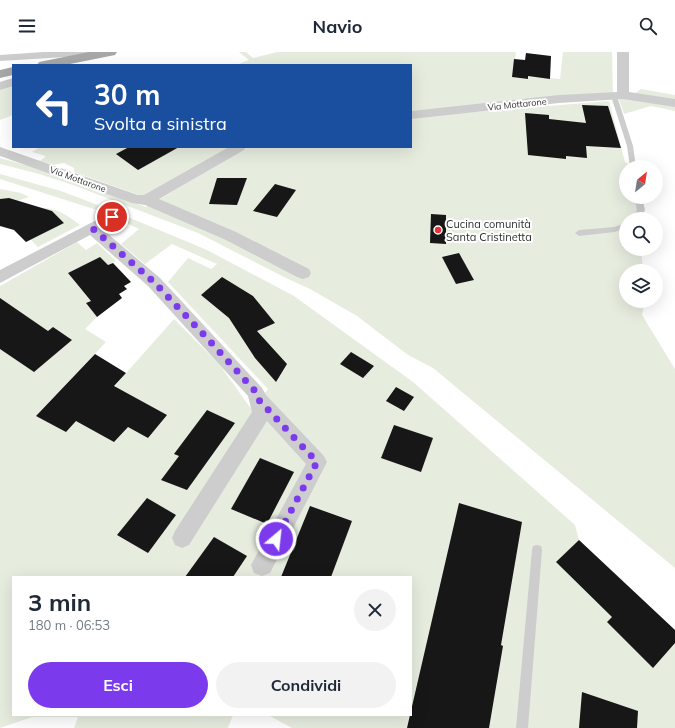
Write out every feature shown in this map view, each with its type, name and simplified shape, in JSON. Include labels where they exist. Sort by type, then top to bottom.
[{"type":"main road","points":[[49,64],[110,52]]},
{"type":"main road","points":[[0,74],[12,71]]},
{"type":"street","points":[[0,58],[15,54],[99,52]]},
{"type":"street","points":[[618,96],[623,52]]},
{"type":"street","points":[[63,64],[78,58]]},
{"type":"street","points":[[0,86],[12,82]]},
{"type":"street","name":"Via Mottarone","points":[[412,115],[559,99],[618,96],[675,103]]},
{"type":"street","points":[[147,200],[237,148]]},
{"type":"street","name":"Via Mottarone","points":[[0,151],[137,200],[147,200],[231,236],[303,273]]},
{"type":"street","points":[[0,277],[112,217]]},
{"type":"street","points":[[92,228],[154,282],[256,392],[262,414],[182,538]]},
{"type":"street","points":[[258,399],[317,462],[262,565]]},
{"type":"lane","points":[[618,96],[632,160]]},
{"type":"lane","points":[[579,233],[619,228]]},
{"type":"lane","points":[[522,728],[537,550]]},
{"type":"shaded area","points":[[239,52],[246,52],[253,58],[277,52],[516,52],[513,77],[528,79],[528,76],[560,79],[563,52],[612,52],[613,93],[412,111],[412,64],[239,64],[249,60]]},
{"type":"shaded area","points":[[12,85],[12,115],[0,120],[0,89]]},
{"type":"shaded area","points":[[641,89],[675,95],[675,111],[651,106],[624,114],[619,99],[628,98]]},
{"type":"shaded area","points":[[609,101],[624,160],[619,160],[619,204],[643,204],[644,212],[619,212],[619,256],[642,256],[642,264],[619,264],[619,308],[644,308],[642,315],[675,369],[675,568],[433,368],[408,355],[357,316],[310,289],[198,233],[73,185],[0,164],[0,158],[57,174],[146,207],[246,148],[412,148],[412,117]]},
{"type":"shaded area","points":[[38,148],[231,148],[157,192],[142,196],[74,172],[74,168],[64,163],[53,165],[40,161],[46,156],[32,152]]},
{"type":"shaded area","points":[[0,174],[61,191],[111,210],[103,212],[0,179]]},
{"type":"shaded area","points":[[0,189],[21,193],[29,197],[17,201],[0,199]]},
{"type":"shaded area","points":[[42,208],[58,211],[80,225],[38,247],[31,240],[64,223],[52,211]]},
{"type":"shaded area","points":[[123,215],[207,250],[294,296],[413,382],[575,525],[579,540],[675,630],[675,728],[292,728],[270,716],[412,716],[412,576],[12,576],[12,716],[233,716],[228,728],[74,728],[78,717],[32,717],[0,728],[0,286],[77,242],[86,250],[97,243],[116,261],[108,265],[100,257],[68,273],[81,289],[96,298],[86,303],[97,317],[85,329],[106,342],[36,416],[91,405],[96,407],[174,319],[219,364],[252,410],[268,389],[168,282],[188,258],[211,269],[217,264],[172,244],[145,264],[121,244],[139,229],[118,219]]},
{"type":"building","points":[[526,53],[551,56],[550,79],[528,76],[528,79],[512,77],[514,59],[525,60]]},
{"type":"building","points":[[582,105],[608,106],[621,148],[586,146],[587,158],[566,156],[566,159],[528,155],[525,113],[549,115],[549,119],[586,123]]},
{"type":"building","points":[[127,148],[177,148],[138,170],[116,154]]},
{"type":"building","points":[[217,178],[247,178],[237,205],[209,204]]},
{"type":"building","points":[[275,184],[296,190],[277,217],[253,211]]},
{"type":"building","points":[[9,198],[52,211],[64,223],[26,242],[14,230],[0,226],[0,199]]},
{"type":"building","name":"Cucina comunità Santa Cristinetta","points":[[431,214],[446,215],[446,244],[430,243]]},
{"type":"building","points":[[459,253],[474,280],[456,284],[442,257]]},
{"type":"building","points":[[100,257],[108,265],[113,263],[131,282],[124,286],[127,289],[119,294],[122,298],[97,317],[86,303],[91,301],[68,273]]},
{"type":"building","points":[[222,277],[253,296],[275,323],[257,331],[287,364],[276,382],[255,358],[229,318],[201,295]]},
{"type":"building","points":[[0,298],[48,331],[53,327],[72,340],[34,372],[0,349]]},
{"type":"building","points":[[351,352],[374,366],[363,378],[340,364]]},
{"type":"building","points":[[95,354],[126,373],[114,386],[167,415],[148,438],[128,427],[114,442],[76,421],[66,432],[36,416]]},
{"type":"building","points":[[396,387],[414,397],[404,411],[386,401]]},
{"type":"building","points":[[207,410],[235,423],[187,490],[161,480],[179,456],[174,454]]},
{"type":"building","points":[[394,425],[433,438],[421,472],[381,458]]},
{"type":"building","points":[[260,458],[294,472],[267,524],[231,509]]},
{"type":"building","points":[[147,498],[176,515],[148,553],[117,535]]},
{"type":"building","points":[[459,503],[522,522],[501,645],[503,646],[489,728],[407,728],[410,716],[412,716],[412,706]]},
{"type":"building","points":[[310,506],[352,521],[331,576],[281,576]]},
{"type":"building","points":[[214,537],[247,556],[234,576],[186,576]]},
{"type":"building","points":[[579,540],[675,630],[675,643],[653,668],[607,622],[612,617],[556,562]]},
{"type":"building","points":[[582,692],[638,711],[637,728],[579,728]]},
{"type":"place","name":"Cucina comunità Santa Cristinetta","points":[[438,230]]},
{"type":"route","points":[[112,217],[92,228],[154,282],[256,392],[258,399],[317,462],[276,539]]}]
